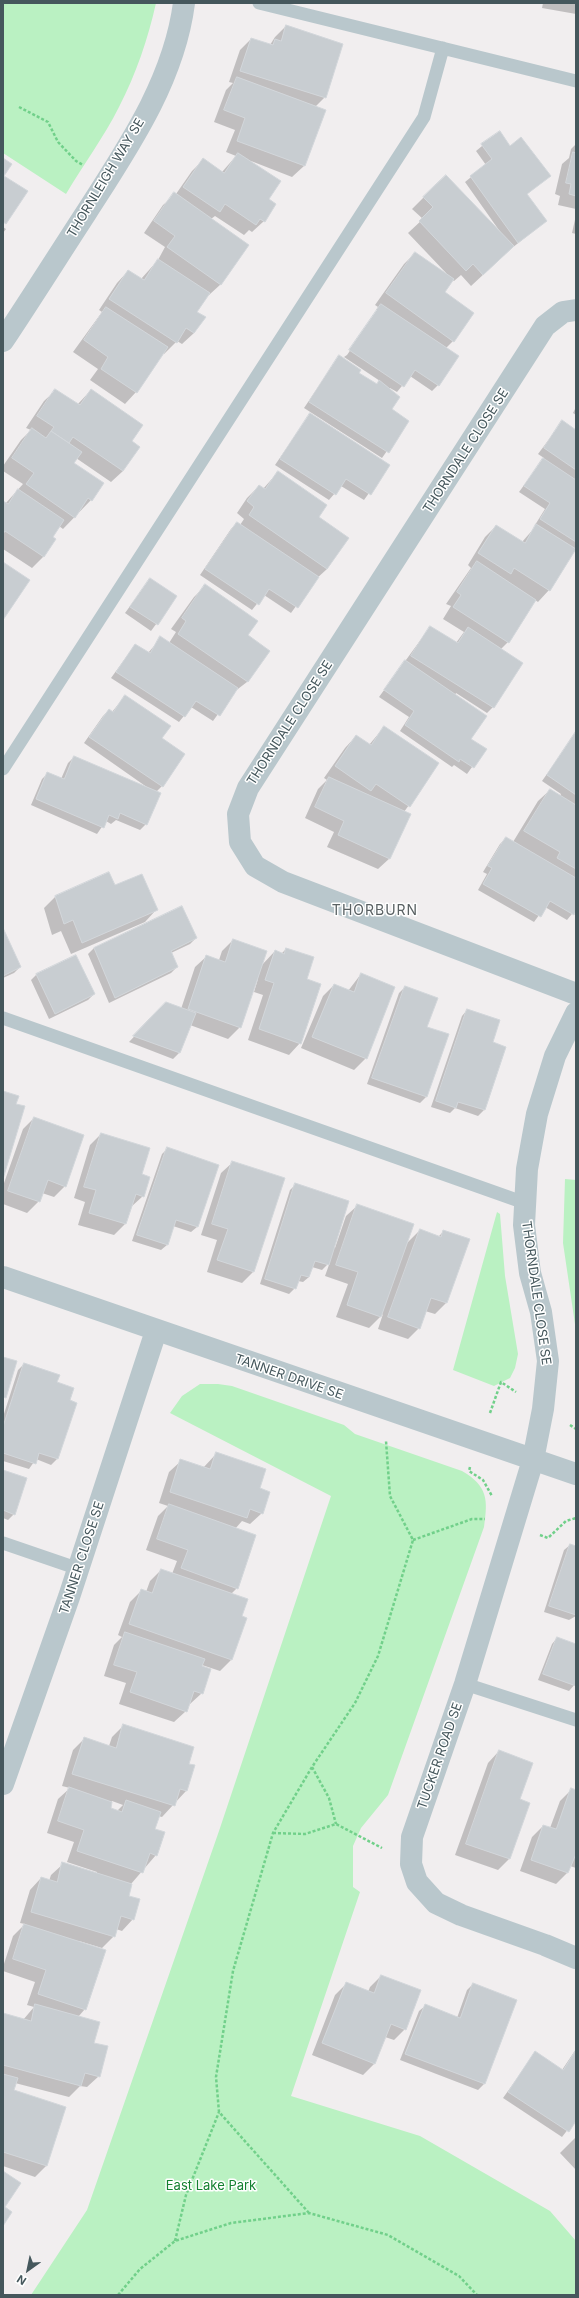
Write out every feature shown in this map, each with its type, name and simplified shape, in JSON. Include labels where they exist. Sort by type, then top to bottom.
[{"type":"street","name":"THORNLEIGH WAY SE","points":[[3,341],[136,133],[162,82],[181,25],[184,3]]},
{"type":"street","name":"THORNDALE CLOSE SE","points":[[576,310],[563,312],[545,326],[248,788],[238,814],[240,842],[255,866],[283,882],[576,994]]},
{"type":"street","name":"THORNDALE CLOSE SE","points":[[533,1460],[543,1409],[548,1361],[541,1312],[530,1266],[524,1225],[527,1169],[537,1114],[555,1056],[576,1013]]},
{"type":"street","name":"TANNER DRIVE SE","points":[[3,1277],[156,1331],[576,1474]]},
{"type":"street","name":"TANNER CLOSE SE","points":[[3,1784],[79,1569],[156,1331]]},
{"type":"street","name":"TUCKER ROAD SE","points":[[533,1460],[465,1684],[412,1837],[411,1864],[417,1882],[436,1903],[461,1915],[546,1945],[576,1958]]},
{"type":"lane","points":[[259,3],[576,81]]},
{"type":"lane","points":[[3,769],[424,117],[443,48]]},
{"type":"lane","points":[[3,1018],[525,1203]]},
{"type":"lane","points":[[3,1543],[79,1569]]},
{"type":"lane","points":[[465,1684],[576,1720]]},
{"type":"path","points":[[19,107],[48,122],[58,142],[76,161],[108,179]]},
{"type":"path","points":[[175,2241],[186,2195],[219,2112],[216,2077],[233,1971],[273,1833],[312,1768],[355,1703],[378,1656],[413,1540],[390,1496],[386,1441]]},
{"type":"path","points":[[413,1540],[472,1519],[492,1518]]},
{"type":"path","points":[[312,1768],[329,1798],[336,1824]]},
{"type":"path","points":[[273,1833],[305,1834],[336,1824],[411,1864]]},
{"type":"path","points":[[219,2112],[309,2213]]},
{"type":"path","points":[[118,2295],[140,2269],[175,2241],[230,2223],[309,2213],[388,2235],[459,2276],[477,2295]]},
{"type":"green space","points":[[156,3],[141,56],[125,95],[107,129],[66,194],[3,153],[3,4]]},
{"type":"green space","points":[[565,1179],[576,1180],[576,1331],[563,1243]]},
{"type":"green space","points":[[497,1212],[500,1214],[505,1276],[518,1354],[515,1368],[510,1378],[494,1386],[453,1370]]},
{"type":"green space","name":"East Lake Park","points":[[200,1384],[232,1386],[344,1425],[355,1434],[462,1471],[477,1482],[484,1494],[486,1509],[484,1527],[388,1795],[361,1828],[353,1846],[353,1887],[360,1892],[291,2096],[420,2136],[550,2211],[576,2241],[576,2295],[31,2295],[87,2210],[219,1831],[331,1496],[170,1413],[182,1396]]},
{"type":"building","points":[[286,25],[343,44],[326,98],[240,71],[251,38],[273,45],[275,39],[281,41]]},
{"type":"building","points":[[237,77],[326,110],[305,166],[237,141],[245,118],[224,110]]},
{"type":"building","points":[[500,131],[510,146],[521,137],[551,176],[527,194],[547,221],[518,243],[470,176],[492,159],[481,144]]},
{"type":"building","points":[[573,152],[576,153],[576,196],[569,194],[571,184],[566,183]]},
{"type":"building","points":[[238,153],[281,181],[269,199],[276,204],[265,222],[260,219],[256,225],[225,204],[220,212],[183,187],[203,158],[224,173]]},
{"type":"building","points":[[3,158],[12,164],[4,176],[28,191],[6,224],[3,222]]},
{"type":"building","points":[[446,175],[514,246],[483,275],[473,264],[466,271],[419,221],[433,207],[423,197]]},
{"type":"building","points":[[174,192],[249,245],[221,285],[167,247],[175,236],[154,221]]},
{"type":"building","points":[[415,252],[454,279],[445,292],[474,313],[454,342],[386,293]]},
{"type":"building","points":[[158,259],[210,293],[197,312],[206,317],[194,333],[186,328],[177,343],[109,299],[128,270],[144,280]]},
{"type":"building","points":[[381,304],[459,356],[439,386],[415,370],[404,387],[349,350]]},
{"type":"building","points":[[106,307],[168,347],[137,393],[101,369],[108,357],[84,340]]},
{"type":"building","points":[[339,355],[361,370],[359,373],[377,384],[379,380],[400,397],[392,409],[409,421],[389,453],[309,402]]},
{"type":"building","points":[[55,389],[80,405],[91,389],[143,425],[132,441],[140,447],[123,471],[73,437],[69,443],[51,431],[54,427],[37,416]]},
{"type":"building","points":[[310,413],[390,465],[371,495],[346,479],[336,495],[280,459]]},
{"type":"building","points":[[562,420],[576,430],[576,470],[544,448]]},
{"type":"building","points":[[32,428],[46,438],[51,431],[82,452],[74,463],[104,483],[92,501],[88,498],[75,518],[26,484],[34,473],[12,458]]},
{"type":"building","points":[[543,458],[576,480],[576,542],[540,519],[550,503],[524,486]]},
{"type":"building","points":[[278,471],[327,505],[319,517],[349,538],[327,569],[249,515],[254,507],[247,501],[259,485],[265,489]]},
{"type":"building","points":[[18,489],[64,520],[53,537],[56,539],[44,557],[5,531],[3,534],[3,501],[8,504]]},
{"type":"building","points":[[237,522],[319,577],[298,608],[269,589],[259,605],[205,569]]},
{"type":"building","points":[[536,524],[576,549],[550,591],[514,568],[511,574],[478,553],[496,525],[525,543]]},
{"type":"building","points":[[477,561],[536,600],[509,643],[453,607],[461,595],[457,592]]},
{"type":"building","points":[[3,562],[30,580],[3,620]]},
{"type":"building","points":[[150,578],[177,596],[158,625],[130,607]]},
{"type":"building","points":[[205,584],[258,621],[248,635],[270,651],[248,682],[178,634],[186,621],[182,618]]},
{"type":"building","points":[[430,626],[458,643],[468,627],[523,663],[494,708],[411,656]]},
{"type":"building","points":[[160,636],[238,688],[220,716],[196,701],[185,717],[116,672],[135,644],[150,653]]},
{"type":"building","points":[[405,660],[487,716],[471,739],[487,749],[474,768],[460,759],[459,762],[405,725],[414,711],[384,690]]},
{"type":"building","points":[[125,695],[171,726],[162,738],[185,754],[163,787],[89,737],[109,709],[113,712]]},
{"type":"building","points":[[384,726],[439,763],[410,807],[376,784],[371,791],[335,766],[356,735],[371,745]]},
{"type":"building","points":[[576,731],[576,795],[547,775]]},
{"type":"building","points":[[74,756],[161,793],[147,825],[120,813],[118,819],[109,815],[104,828],[36,799],[47,772],[64,779]]},
{"type":"building","points":[[329,777],[411,814],[390,859],[338,835],[344,821],[315,807]]},
{"type":"building","points":[[550,789],[576,805],[576,869],[557,858],[560,852],[524,831]]},
{"type":"building","points":[[506,837],[576,878],[576,911],[574,915],[550,901],[541,917],[483,884],[492,868],[488,866]]},
{"type":"building","points":[[109,872],[115,885],[142,874],[158,910],[82,943],[73,920],[64,924],[55,896]]},
{"type":"building","points":[[182,906],[197,938],[171,951],[178,967],[115,998],[94,948]]},
{"type":"building","points":[[4,930],[21,967],[3,976],[3,931]]},
{"type":"building","points":[[233,939],[267,951],[241,1028],[188,1009],[206,955],[225,962]]},
{"type":"building","points":[[286,948],[314,957],[307,979],[321,984],[301,1044],[259,1029],[274,983],[265,980],[275,950],[284,954]]},
{"type":"building","points":[[76,955],[95,994],[55,1014],[36,974]]},
{"type":"building","points":[[361,973],[395,987],[367,1059],[312,1037],[334,984],[354,992]]},
{"type":"building","points":[[405,986],[438,998],[427,1027],[449,1034],[427,1097],[372,1078]]},
{"type":"building","points":[[166,1002],[196,1013],[180,1053],[133,1036]]},
{"type":"building","points":[[467,1009],[500,1020],[493,1042],[506,1047],[485,1110],[458,1102],[456,1108],[436,1101]]},
{"type":"building","points":[[3,1091],[19,1096],[16,1104],[25,1106],[3,1179]]},
{"type":"building","points":[[34,1117],[84,1135],[66,1187],[48,1180],[40,1202],[8,1191]]},
{"type":"building","points":[[101,1133],[150,1148],[142,1174],[150,1177],[144,1197],[136,1194],[126,1224],[89,1213],[96,1190],[84,1187]]},
{"type":"building","points":[[167,1147],[219,1165],[198,1227],[176,1220],[168,1245],[137,1235]]},
{"type":"building","points":[[232,1161],[285,1178],[254,1272],[217,1260],[228,1229],[212,1224]]},
{"type":"building","points":[[295,1183],[349,1201],[329,1265],[315,1261],[309,1277],[301,1275],[296,1289],[265,1279]]},
{"type":"building","points":[[357,1204],[414,1224],[381,1317],[347,1305],[358,1272],[336,1265]]},
{"type":"building","points":[[420,1229],[441,1237],[443,1230],[470,1239],[447,1303],[431,1298],[420,1329],[388,1317]]},
{"type":"building","points":[[3,1357],[17,1361],[6,1398],[3,1397]]},
{"type":"building","points":[[24,1363],[60,1375],[57,1382],[74,1388],[70,1400],[77,1403],[58,1459],[39,1453],[36,1464],[3,1453],[3,1427]]},
{"type":"building","points":[[216,1452],[266,1469],[260,1488],[270,1492],[263,1514],[250,1509],[247,1518],[170,1492],[180,1459],[210,1469]]},
{"type":"building","points":[[3,1470],[27,1478],[15,1515],[3,1510]]},
{"type":"building","points":[[169,1504],[256,1535],[238,1589],[181,1568],[188,1550],[157,1539]]},
{"type":"building","points":[[570,1544],[576,1546],[576,1615],[549,1606]]},
{"type":"building","points":[[161,1569],[248,1599],[242,1616],[247,1618],[232,1660],[129,1624],[141,1589],[152,1593]]},
{"type":"building","points":[[125,1632],[205,1659],[202,1666],[211,1669],[203,1694],[194,1691],[187,1712],[130,1692],[137,1672],[114,1665]]},
{"type":"building","points":[[557,1637],[576,1644],[576,1686],[543,1674]]},
{"type":"building","points":[[123,1724],[194,1747],[189,1764],[195,1765],[187,1791],[180,1789],[175,1806],[72,1774],[84,1737],[116,1748]]},
{"type":"building","points":[[499,1750],[533,1763],[520,1799],[530,1803],[510,1859],[466,1844]]},
{"type":"building","points":[[69,1787],[112,1802],[111,1808],[122,1812],[126,1800],[161,1812],[155,1829],[165,1832],[157,1856],[150,1853],[143,1873],[77,1851],[84,1830],[58,1821]]},
{"type":"building","points":[[571,1788],[576,1790],[576,1854],[568,1873],[531,1860],[543,1825],[556,1829]]},
{"type":"building","points":[[62,1862],[132,1884],[129,1896],[140,1899],[134,1920],[121,1916],[115,1937],[31,1912],[41,1877],[57,1882]]},
{"type":"building","points":[[24,1924],[106,1950],[86,2010],[38,1994],[46,1970],[13,1959]]},
{"type":"building","points":[[381,1975],[421,1990],[406,2030],[391,2024],[375,2064],[322,2043],[346,1982],[374,1993]]},
{"type":"building","points":[[473,1983],[517,2000],[485,2084],[405,2054],[425,2004],[460,2018]]},
{"type":"building","points":[[35,2004],[100,2022],[94,2043],[108,2046],[100,2077],[85,2073],[81,2086],[3,2065],[3,2013],[31,2021]]},
{"type":"building","points":[[576,2050],[576,2121],[569,2132],[508,2092],[535,2051],[563,2070]]},
{"type":"building","points":[[3,2074],[18,2078],[14,2090],[66,2107],[47,2166],[3,2152]]},
{"type":"building","points":[[3,2171],[21,2183],[5,2207],[12,2212],[3,2226]]},
{"type":"district","name":"THORBURN","points":[[375,911]]}]
